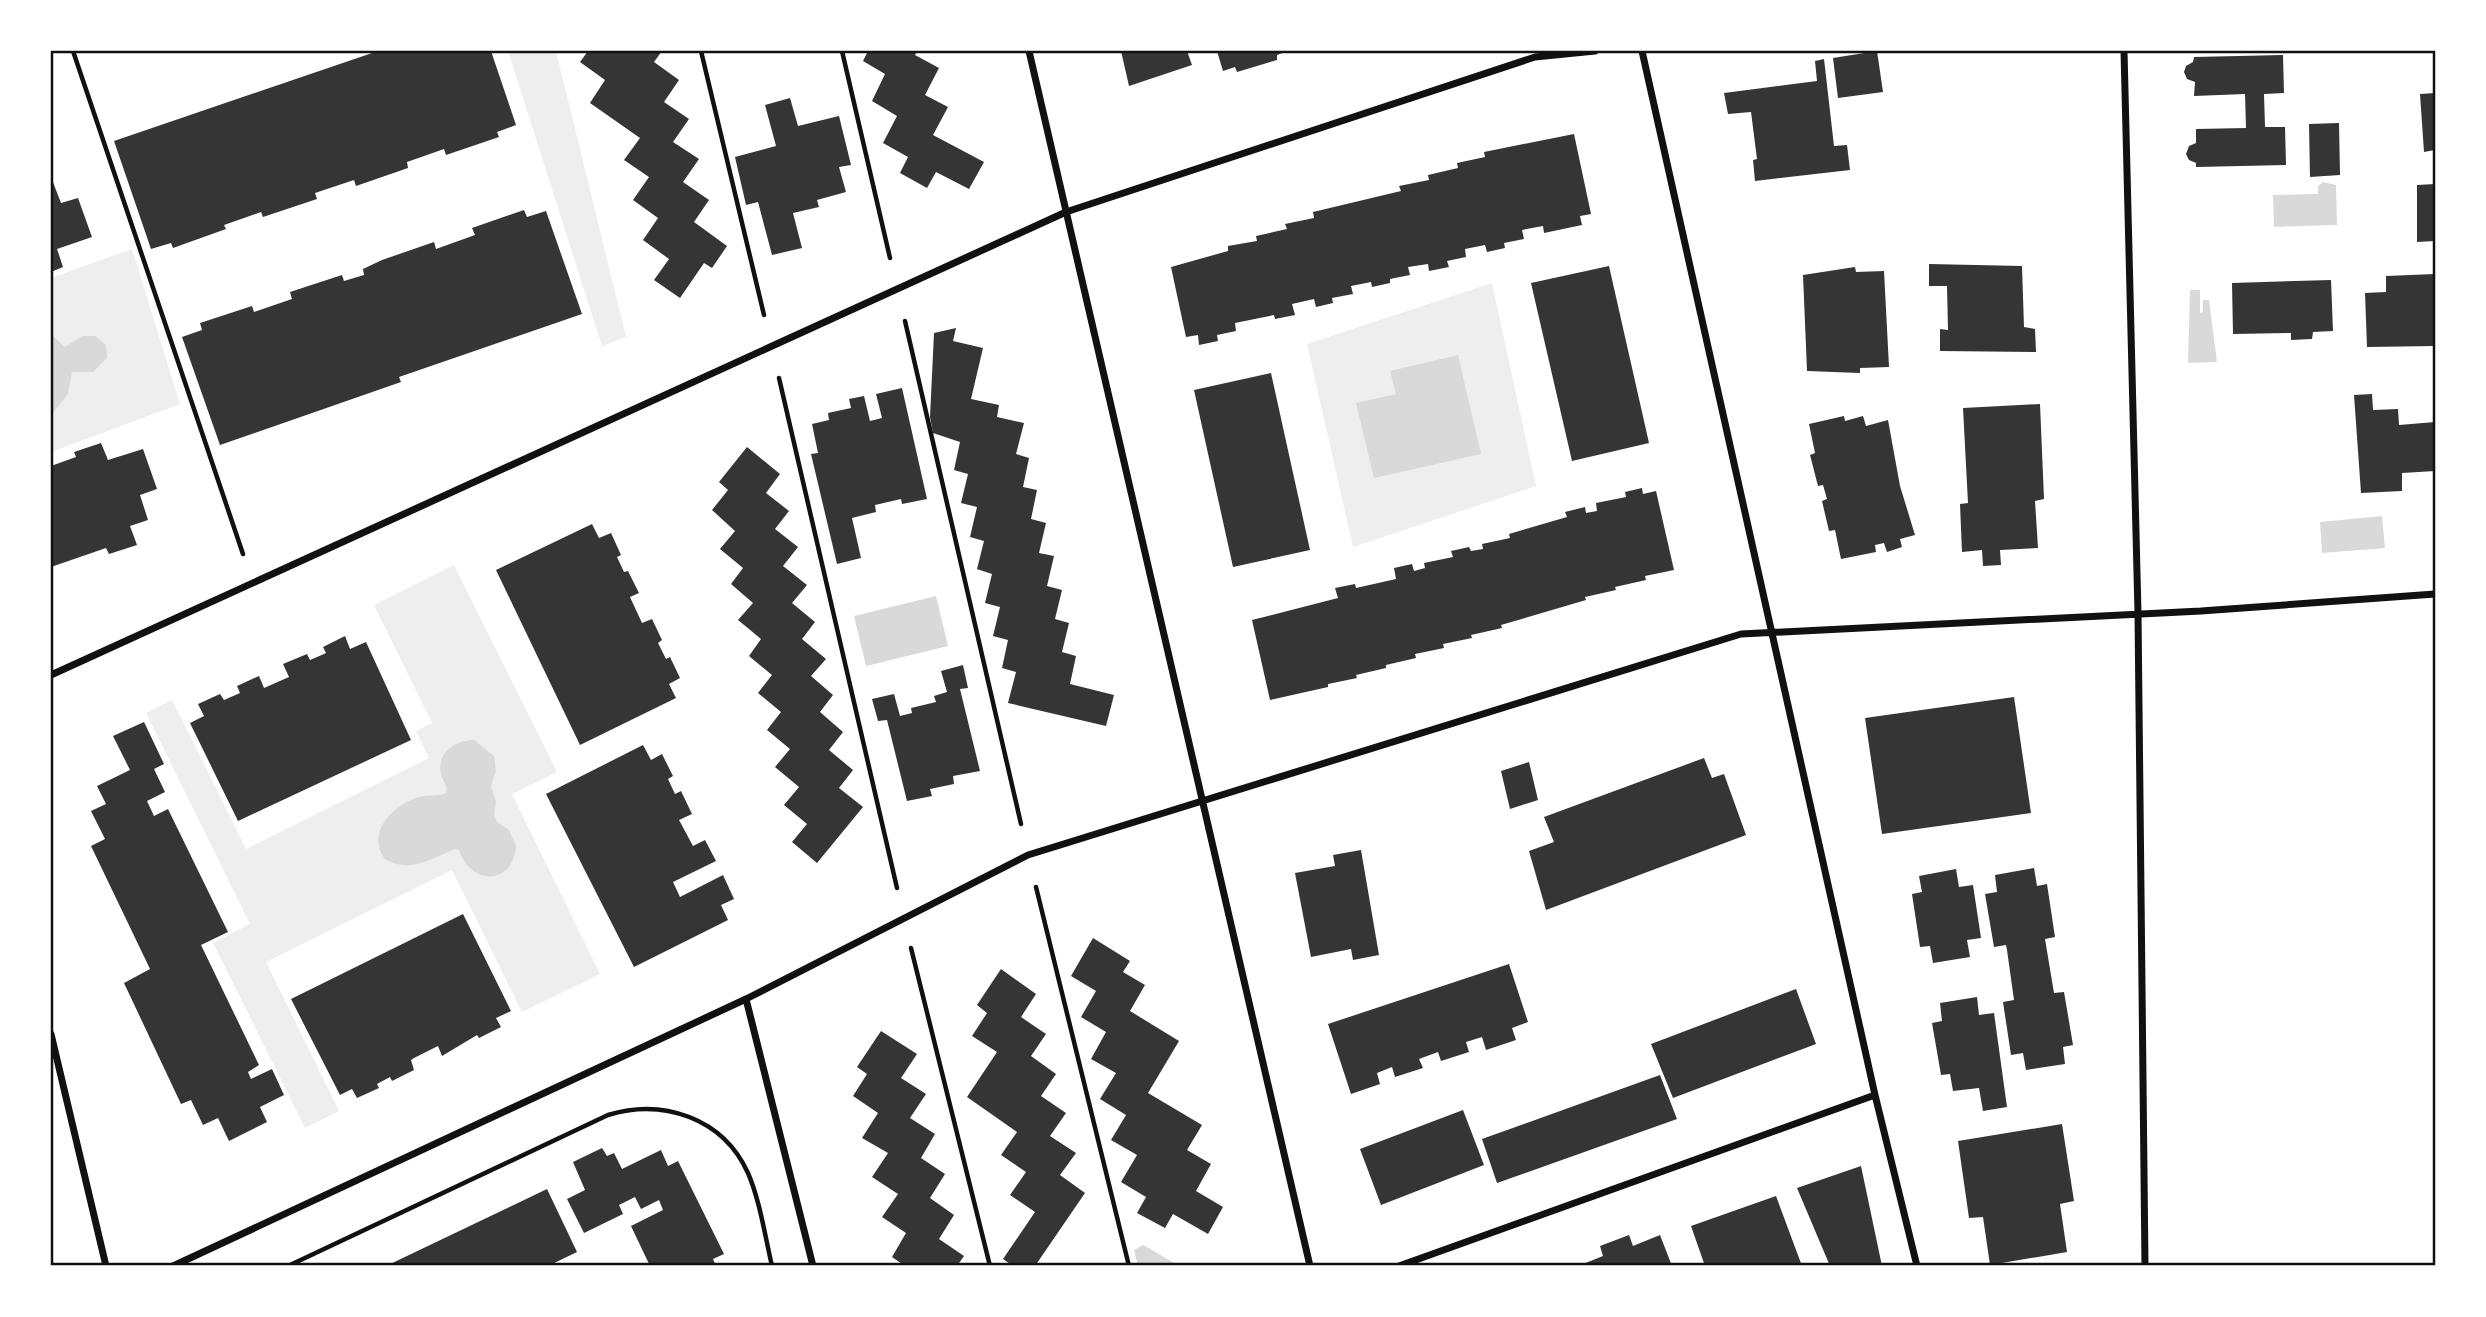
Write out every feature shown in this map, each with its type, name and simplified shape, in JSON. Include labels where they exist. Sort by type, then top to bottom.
[{"type":"street","points":[[1029,51],[1310,1266]]},
{"type":"street","points":[[51,675],[1066,212],[1535,57],[1595,51]]},
{"type":"street","points":[[1642,51],[1875,1095],[1917,1266]]},
{"type":"street","points":[[2124,51],[2138,613],[2145,1266]]},
{"type":"street","points":[[173,1266],[746,999],[1028,855],[1741,634],[2435,594]]},
{"type":"street","points":[[746,999],[813,1266]]},
{"type":"street","points":[[51,1034],[106,1266]]},
{"type":"street","points":[[1399,1266],[1875,1095]]},
{"type":"path","points":[[73,51],[252,583]]},
{"type":"path","points":[[701,51],[904,918],[990,1266]]},
{"type":"path","points":[[842,51],[1028,855],[1129,1266]]},
{"type":"path","points":[[288,1266],[608,1115],[644,1108],[680,1112],[714,1130],[728,1143],[749,1175],[772,1266]]},
{"type":"shaded area","points":[[508,51],[556,51],[626,337],[602,346]]},
{"type":"shaded area","points":[[2323,182],[2336,185],[2337,225],[2274,227],[2273,195],[2318,194],[2318,186]]},
{"type":"shaded area","points":[[132,249],[180,404],[51,452],[51,278]]},
{"type":"shaded area","points":[[1492,283],[1536,486],[1353,547],[1307,344]]},
{"type":"shaded area","points":[[2190,290],[2200,290],[2200,313],[2203,312],[2203,300],[2209,300],[2217,362],[2188,363]]},
{"type":"shaded area","points":[[51,334],[65,347],[82,336],[95,336],[106,345],[107,358],[93,372],[72,372],[68,394],[51,415]]},
{"type":"shaded area","points":[[1458,355],[1481,454],[1374,478],[1356,403],[1396,394],[1390,371]]},
{"type":"shaded area","points":[[2382,516],[2385,548],[2322,553],[2320,522]]},
{"type":"shaded area","points":[[454,565],[557,772],[512,794],[600,974],[522,1012],[452,870],[266,962],[339,1111],[305,1128],[213,943],[250,924],[146,713],[172,700],[246,849],[429,758],[416,731],[432,723],[374,605]]},
{"type":"shaded area","points":[[936,596],[948,646],[866,666],[854,616]]},
{"type":"shaded area","points":[[474,740],[494,756],[496,771],[491,786],[496,802],[494,815],[497,822],[509,830],[516,846],[508,869],[500,874],[482,875],[473,870],[459,850],[455,849],[413,865],[385,859],[378,839],[385,821],[409,801],[422,796],[446,793],[440,769],[444,755],[453,746]]},
{"type":"shaded area","points":[[1143,1245],[1179,1266],[1138,1266],[1134,1250]]},
{"type":"building","points":[[378,51],[491,51],[516,125],[497,132],[499,137],[446,155],[444,149],[407,162],[408,168],[356,186],[354,180],[315,193],[317,199],[263,217],[261,212],[224,225],[226,229],[173,248],[171,243],[151,249],[114,141]]},
{"type":"building","points":[[588,51],[662,51],[654,62],[679,80],[664,102],[689,119],[673,142],[699,159],[683,182],[709,200],[694,222],[727,246],[712,268],[704,263],[680,298],[654,280],[669,259],[643,240],[658,218],[633,200],[649,177],[624,160],[640,138],[590,103],[605,80],[580,62]]},
{"type":"building","points":[[868,51],[917,51],[915,55],[939,68],[925,95],[948,107],[933,135],[984,162],[969,189],[936,172],[927,188],[900,173],[908,157],[883,143],[897,116],[872,101],[885,74],[863,61]]},
{"type":"building","points":[[1121,51],[1187,51],[1192,65],[1129,86]]},
{"type":"building","points":[[1217,51],[1288,51],[1277,55],[1277,60],[1237,72],[1235,67],[1223,71]]},
{"type":"building","points":[[1877,51],[1883,92],[1838,98],[1833,58]]},
{"type":"building","points":[[2283,55],[2284,93],[2264,94],[2265,127],[2285,127],[2286,165],[2196,167],[2196,163],[2189,160],[2186,154],[2189,146],[2196,143],[2196,129],[2246,128],[2245,94],[2194,96],[2195,82],[2187,79],[2184,72],[2186,66],[2193,62],[2194,57]]},
{"type":"building","points":[[1824,59],[1834,146],[1847,145],[1850,170],[1755,181],[1753,160],[1757,159],[1751,112],[1728,114],[1724,93],[1817,81],[1815,61]]},
{"type":"building","points":[[2435,93],[2435,150],[2424,152],[2420,94]]},
{"type":"building","points":[[790,98],[798,126],[839,116],[851,165],[839,167],[846,192],[817,200],[819,207],[793,213],[802,248],[772,255],[758,202],[746,205],[735,157],[776,146],[765,105]]},
{"type":"building","points":[[2339,123],[2340,175],[2310,177],[2309,124]]},
{"type":"building","points":[[1574,134],[1591,214],[1580,216],[1582,225],[1544,233],[1543,226],[1522,230],[1524,239],[1504,243],[1505,248],[1487,252],[1485,245],[1465,249],[1466,257],[1447,261],[1449,267],[1429,271],[1428,264],[1408,267],[1410,275],[1390,279],[1390,283],[1372,287],[1371,282],[1351,286],[1353,294],[1332,298],[1333,303],[1316,307],[1314,299],[1292,304],[1295,315],[1275,319],[1274,315],[1235,323],[1236,331],[1217,335],[1218,341],[1199,345],[1198,335],[1186,337],[1171,267],[1228,251],[1228,246],[1257,241],[1256,236],[1287,229],[1285,224],[1314,218],[1313,212],[1401,191],[1399,186],[1429,180],[1428,175],[1458,168],[1457,163],[1485,157],[1484,152]]},
{"type":"building","points":[[51,177],[61,203],[78,198],[92,237],[57,249],[63,267],[51,272]]},
{"type":"building","points":[[2435,184],[2435,241],[2417,242],[2417,185]]},
{"type":"building","points":[[524,210],[527,217],[546,211],[582,314],[399,377],[401,382],[220,445],[182,337],[202,330],[200,323],[252,306],[254,312],[292,299],[290,292],[342,275],[344,281],[364,275],[363,269],[382,260],[434,242],[436,249],[475,235],[472,228]]},
{"type":"building","points":[[1929,264],[2022,266],[2024,327],[2035,329],[2036,352],[1940,351],[1940,329],[1948,330],[1947,286],[1929,286]]},
{"type":"building","points":[[1609,266],[1649,443],[1572,461],[1531,283]]},
{"type":"building","points":[[1855,267],[1856,272],[1884,271],[1889,367],[1860,368],[1860,373],[1807,371],[1803,275]]},
{"type":"building","points":[[2435,274],[2435,346],[2367,347],[2365,293],[2386,292],[2386,276]]},
{"type":"building","points":[[2331,280],[2333,331],[2313,332],[2312,339],[2291,340],[2291,333],[2233,334],[2232,283]]},
{"type":"building","points":[[956,328],[953,341],[983,348],[971,399],[999,405],[997,417],[1024,423],[1016,454],[1029,458],[1023,487],[1037,490],[1031,519],[1046,523],[1039,553],[1054,556],[1047,586],[1062,590],[1055,619],[1069,623],[1062,652],[1076,656],[1070,684],[1114,695],[1106,726],[1008,703],[1016,672],[1002,668],[1008,640],[993,636],[1000,607],[985,603],[992,574],[977,569],[984,541],[970,537],[977,507],[961,503],[968,474],[954,470],[960,442],[933,433],[930,417],[934,333]]},
{"type":"building","points":[[1271,373],[1310,550],[1233,567],[1194,390]]},
{"type":"building","points":[[902,388],[927,499],[902,504],[901,499],[875,505],[876,512],[852,518],[861,558],[837,564],[811,454],[818,453],[812,424],[829,420],[828,413],[851,408],[849,399],[864,396],[870,421],[882,418],[876,394]]},
{"type":"building","points":[[2372,394],[2373,410],[2398,409],[2399,425],[2435,422],[2435,471],[2402,473],[2402,491],[2361,493],[2354,395]]},
{"type":"building","points":[[2040,404],[2044,499],[2035,501],[2038,548],[2000,550],[2001,565],[1983,566],[1982,550],[1962,552],[1960,504],[1968,503],[1963,408]]},
{"type":"building","points":[[1844,416],[1845,421],[1863,416],[1866,426],[1888,420],[1900,486],[1915,535],[1900,539],[1902,547],[1887,552],[1884,543],[1875,545],[1876,552],[1841,559],[1835,530],[1829,531],[1822,501],[1827,499],[1823,485],[1818,486],[1810,455],[1815,453],[1809,424]]},
{"type":"building","points":[[101,443],[108,460],[143,449],[157,489],[140,495],[148,520],[130,526],[137,545],[109,554],[106,548],[51,567],[51,466],[76,457],[74,452]]},
{"type":"building","points":[[747,447],[780,474],[766,493],[789,511],[775,529],[798,547],[783,566],[807,585],[792,603],[815,622],[802,639],[826,659],[811,676],[833,695],[820,712],[843,732],[829,750],[853,770],[839,788],[863,807],[817,863],[792,842],[807,824],[784,805],[799,787],[775,767],[790,749],[767,730],[781,712],[758,693],[772,675],[749,656],[761,639],[738,620],[753,603],[731,584],[743,568],[720,549],[735,531],[712,510],[728,490],[719,482]]},
{"type":"building","points":[[1642,488],[1643,494],[1656,491],[1674,570],[1645,576],[1646,580],[1615,587],[1616,590],[1585,597],[1586,600],[1501,625],[1502,628],[1471,635],[1472,638],[1443,644],[1444,648],[1415,654],[1416,658],[1356,675],[1357,678],[1270,700],[1252,620],[1338,598],[1335,588],[1355,584],[1356,588],[1396,579],[1394,568],[1412,564],[1414,571],[1425,568],[1424,563],[1453,557],[1451,551],[1469,547],[1471,551],[1483,549],[1482,544],[1510,538],[1509,534],[1567,517],[1565,512],[1585,507],[1586,513],[1597,511],[1596,503],[1626,497],[1625,492]]},
{"type":"building","points":[[592,524],[599,538],[611,533],[621,555],[617,557],[624,572],[628,571],[639,593],[630,597],[642,623],[652,619],[662,640],[658,643],[666,659],[670,657],[680,678],[669,684],[676,698],[580,745],[496,570]]},
{"type":"building","points":[[345,636],[350,649],[366,642],[411,740],[238,821],[190,723],[204,716],[198,704],[220,694],[224,700],[240,693],[237,686],[259,676],[264,688],[289,677],[283,664],[307,654],[310,660],[324,654],[326,653],[323,647]]},
{"type":"building","points":[[963,665],[968,688],[960,689],[980,771],[953,776],[954,784],[930,789],[932,796],[907,801],[887,720],[878,721],[872,699],[894,694],[900,716],[912,713],[911,708],[936,702],[934,696],[947,692],[941,671]]},
{"type":"building","points":[[2014,697],[2031,813],[1882,834],[1865,718]]},
{"type":"building","points":[[144,722],[164,764],[154,769],[165,792],[147,801],[154,816],[168,809],[228,932],[201,945],[259,1065],[248,1072],[251,1079],[272,1069],[284,1095],[260,1107],[267,1122],[229,1141],[218,1118],[203,1125],[191,1100],[181,1104],[124,983],[150,969],[91,846],[105,839],[91,811],[106,804],[97,786],[130,770],[113,736]]},
{"type":"building","points":[[643,745],[651,760],[662,754],[673,776],[668,779],[675,794],[681,791],[692,814],[679,820],[693,846],[705,840],[716,861],[673,882],[680,897],[723,875],[734,899],[721,905],[728,920],[634,967],[546,794]]},
{"type":"building","points":[[1704,758],[1712,778],[1724,774],[1746,835],[1546,910],[1529,851],[1554,842],[1544,817]]},
{"type":"building","points":[[1529,762],[1538,800],[1510,809],[1501,771]]},
{"type":"building","points":[[1361,850],[1379,955],[1353,960],[1351,949],[1311,957],[1295,873],[1335,866],[1333,855]]},
{"type":"building","points":[[2034,868],[2037,886],[2047,884],[2055,937],[2045,939],[2054,993],[2064,992],[2073,1045],[2063,1047],[2065,1064],[2026,1070],[2023,1053],[2011,1055],[2003,1002],[2014,1000],[2007,950],[2006,945],[1994,947],[1985,894],[1997,892],[1995,875]]},
{"type":"building","points":[[1956,869],[1959,887],[1973,885],[1981,938],[1967,940],[1970,957],[1933,963],[1930,946],[1920,947],[1912,894],[1922,892],[1919,876]]},
{"type":"building","points":[[463,914],[511,1011],[496,1018],[501,1027],[479,1038],[477,1035],[442,1056],[438,1046],[411,1060],[414,1070],[392,1081],[390,1077],[377,1084],[379,1088],[357,1098],[352,1089],[340,1095],[291,999]]},
{"type":"building","points":[[1093,938],[1130,961],[1123,972],[1145,985],[1130,1011],[1179,1041],[1148,1093],[1202,1125],[1187,1150],[1211,1164],[1196,1191],[1223,1207],[1208,1234],[1173,1214],[1165,1228],[1137,1213],[1146,1197],[1121,1182],[1137,1155],[1111,1140],[1126,1115],[1100,1099],[1116,1073],[1091,1059],[1106,1032],[1081,1017],[1096,991],[1071,976]]},
{"type":"building","points":[[1509,964],[1528,1022],[1512,1028],[1516,1040],[1486,1050],[1482,1037],[1466,1042],[1469,1052],[1441,1061],[1438,1052],[1419,1059],[1423,1068],[1395,1077],[1392,1067],[1377,1073],[1380,1084],[1351,1094],[1328,1024]]},
{"type":"building","points":[[1001,969],[1036,994],[1021,1017],[1046,1034],[1031,1056],[1056,1074],[1041,1096],[1066,1113],[1050,1136],[1076,1153],[1060,1175],[1085,1193],[1035,1266],[1013,1266],[1003,1259],[1035,1212],[1010,1195],[1026,1172],[1001,1155],[1017,1132],[967,1097],[997,1052],[972,1036],[987,1013],[977,1005]]},
{"type":"building","points":[[1796,989],[1816,1044],[1673,1098],[1651,1044]]},
{"type":"building","points":[[1977,997],[1979,1015],[1994,1013],[2007,1107],[1983,1111],[1979,1088],[1953,1091],[1950,1074],[1941,1075],[1932,1023],[1942,1021],[1940,1003]]},
{"type":"building","points":[[881,1031],[917,1054],[901,1078],[926,1094],[910,1118],[935,1134],[921,1158],[945,1174],[930,1198],[954,1215],[939,1239],[964,1256],[957,1266],[905,1266],[892,1257],[906,1233],[882,1217],[898,1194],[872,1177],[888,1153],[862,1138],[878,1113],[853,1096],[867,1074],[857,1067]]},
{"type":"building","points":[[1660,1075],[1677,1119],[1497,1183],[1482,1139]]},
{"type":"building","points":[[1463,1110],[1484,1165],[1381,1205],[1360,1149]]},
{"type":"building","points":[[2062,1124],[2074,1201],[2060,1204],[2067,1252],[1990,1265],[1983,1217],[1969,1218],[1958,1141]]},
{"type":"building","points":[[602,1148],[607,1156],[614,1153],[622,1169],[661,1150],[668,1166],[678,1161],[724,1254],[713,1259],[716,1266],[650,1266],[631,1226],[663,1210],[659,1200],[641,1209],[635,1197],[619,1205],[623,1214],[584,1233],[567,1199],[585,1190],[573,1162]]},
{"type":"building","points":[[1861,1166],[1882,1266],[1830,1266],[1797,1188]]},
{"type":"building","points":[[547,1189],[577,1252],[548,1266],[386,1266]]},
{"type":"building","points":[[1776,1196],[1802,1266],[1705,1266],[1691,1226]]},
{"type":"building","points":[[1629,1235],[1633,1246],[1660,1235],[1672,1266],[1578,1266],[1603,1256],[1600,1246]]}]
